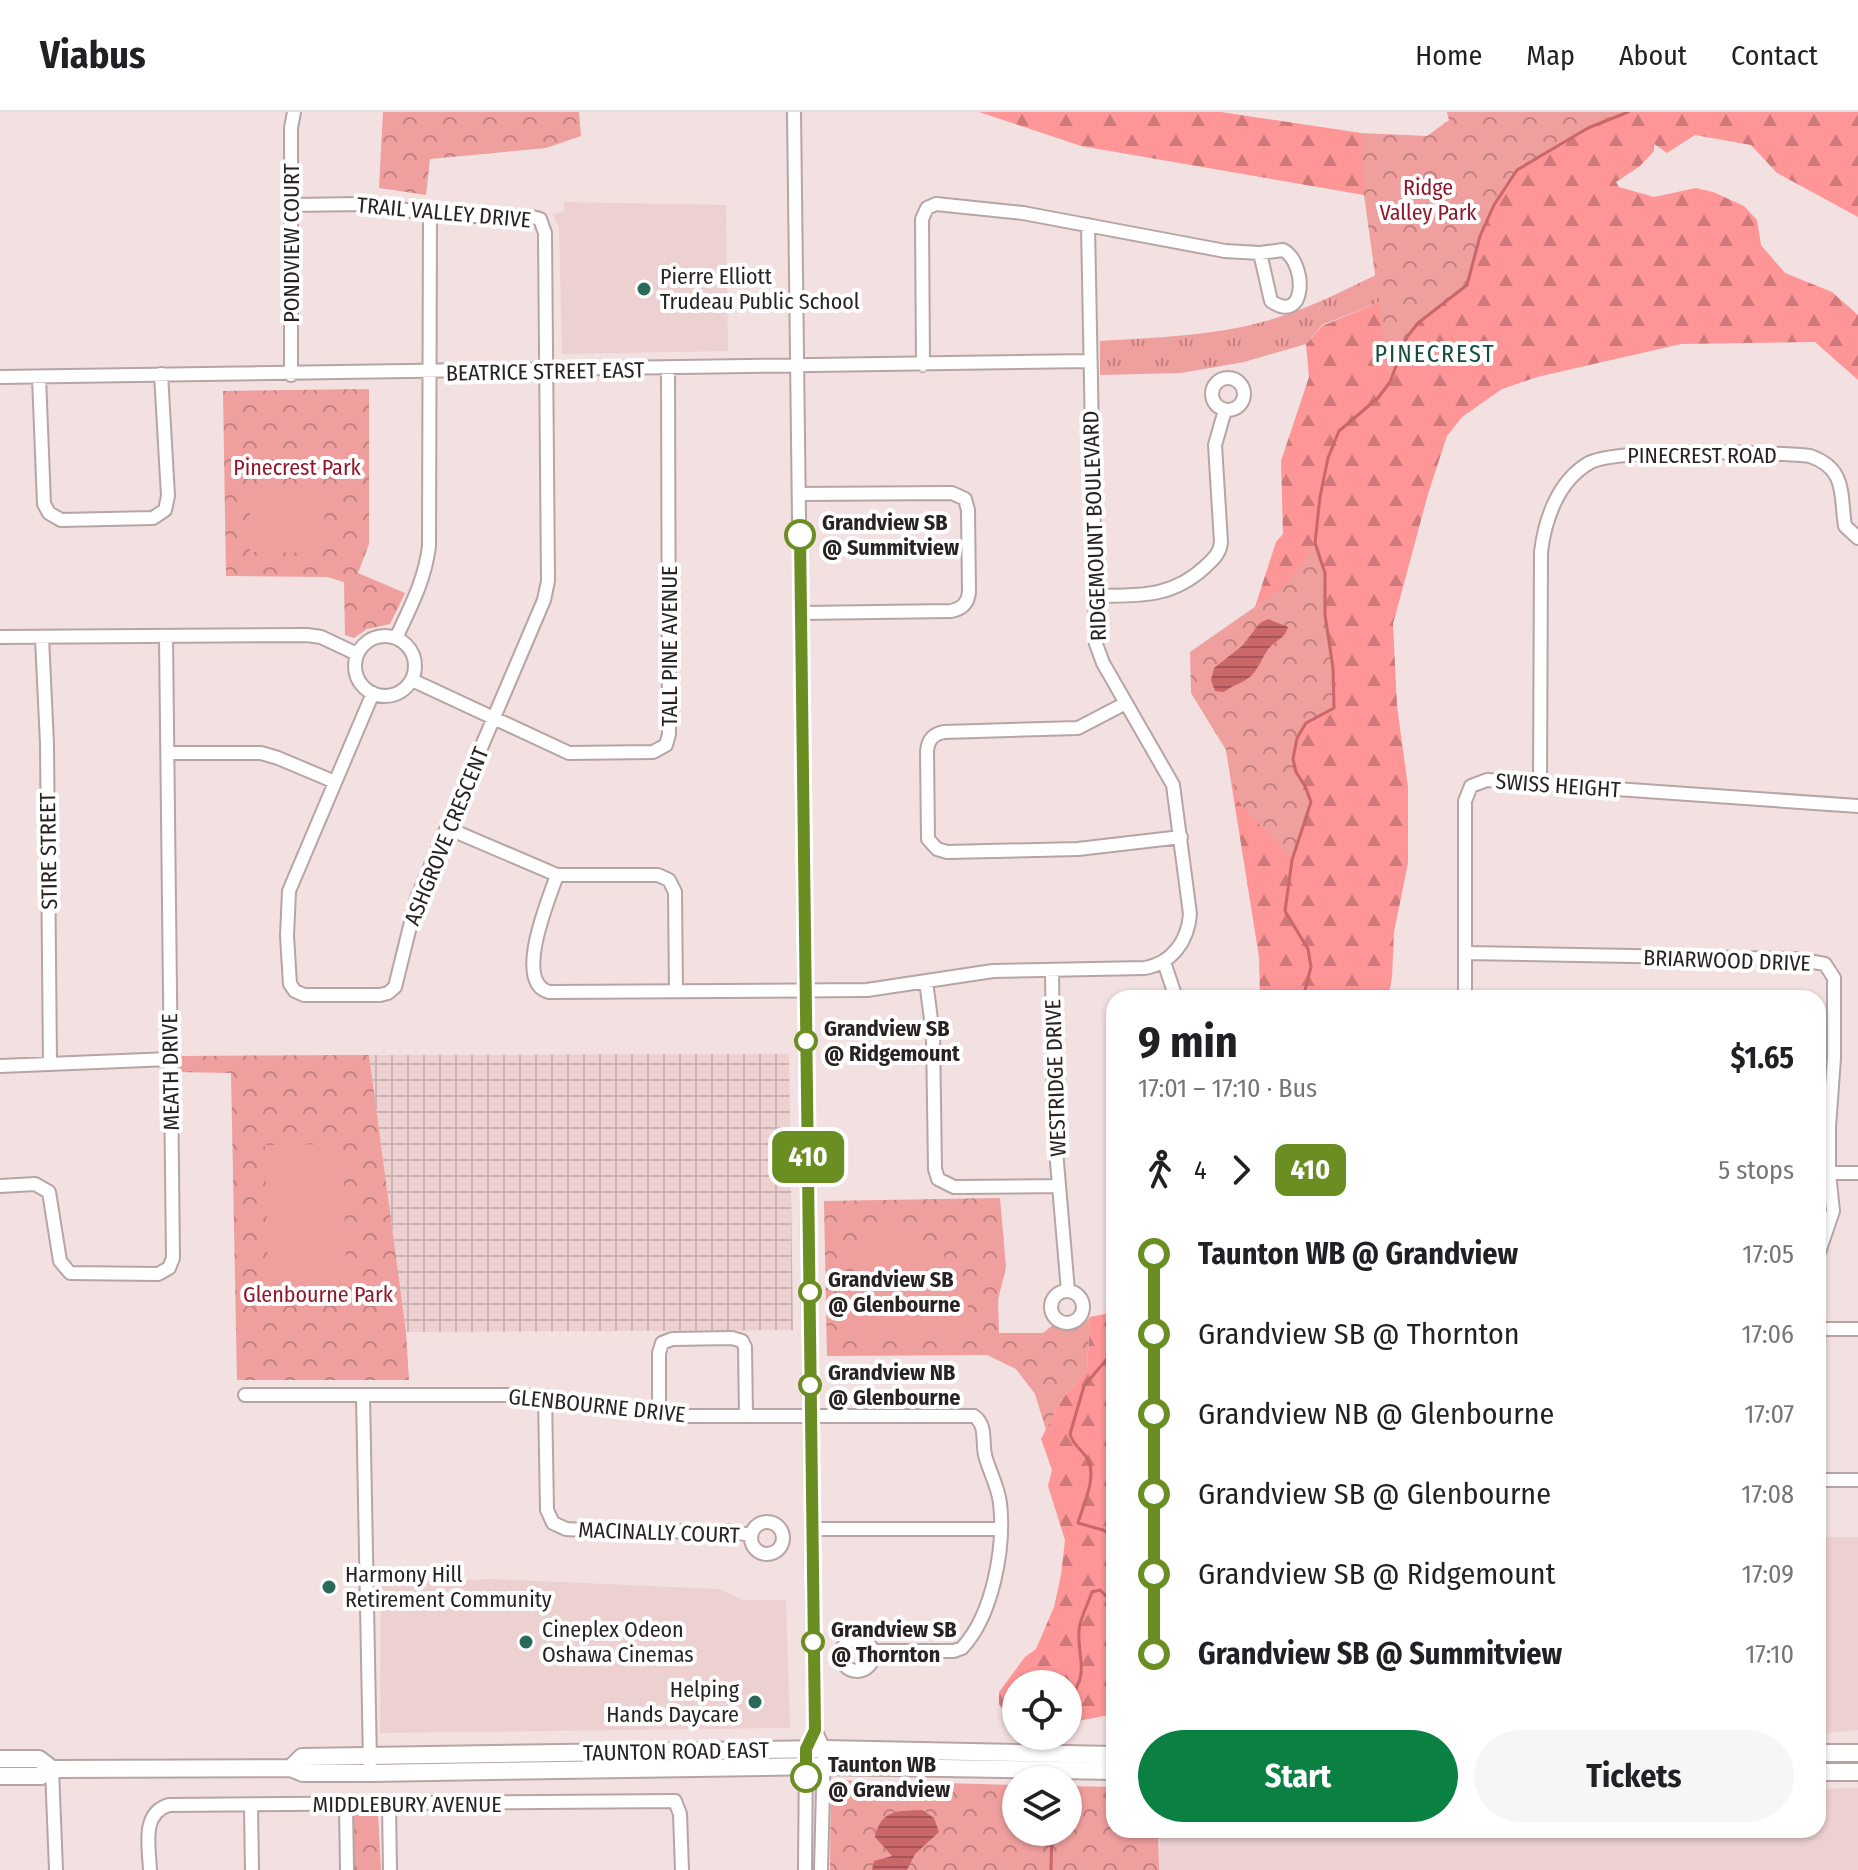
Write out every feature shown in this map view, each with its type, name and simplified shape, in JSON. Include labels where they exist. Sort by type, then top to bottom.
[{"type":"main road","points":[[1826,1753],[1858,1753]]},
{"type":"main road","name":"TAUNTON ROAD EAST","points":[[291,1768],[302,1757],[1106,1755]]},
{"type":"main road","name":"TAUNTON ROAD EAST","points":[[0,1776],[41,1776],[52,1769],[291,1768],[303,1773],[370,1773],[815,1757],[1106,1771]]},
{"type":"main road","name":"TAUNTON ROAD EAST","points":[[0,1759],[39,1759],[52,1769]]},
{"type":"main road","points":[[1826,1772],[1858,1772]]},
{"type":"street","name":"PONDVIEW COURT","points":[[291,375],[291,128],[294,112]]},
{"type":"street","points":[[794,112],[815,1757],[821,1870]]},
{"type":"street","points":[[923,365],[921,224],[927,208],[940,203],[1013,211],[1225,251],[1260,253],[1279,249],[1292,256],[1300,291],[1293,304],[1281,307],[1271,301],[1260,253]]},
{"type":"street","name":"TRAIL VALLEY DRIVE","points":[[291,205],[378,205],[430,214],[528,216],[540,219],[545,233],[546,371]]},
{"type":"street","points":[[396,638],[426,566],[430,522],[430,214]]},
{"type":"street","name":"RIDGEMOUNT BOULEVARD","points":[[1088,225],[1094,596],[1098,653],[1172,781],[1189,921],[1181,943],[1164,962]]},
{"type":"street","name":"BEATRICE STREET EAST","points":[[0,377],[797,368],[1090,361]]},
{"type":"street","name":"TALL PINE AVENUE","points":[[412,680],[575,754],[653,752],[662,749],[668,742],[668,369]]},
{"type":"street","name":"ASHGROVE CRESCENT","points":[[373,693],[289,891],[287,936],[290,980],[299,994],[380,995],[392,990],[396,983],[414,905],[547,591],[546,371]]},
{"type":"street","points":[[39,377],[44,504],[49,513],[61,520],[153,518],[165,510],[168,496],[161,374]]},
{"type":"street","points":[[1094,596],[1167,591],[1188,581],[1217,555],[1221,542],[1215,445],[1225,410]]},
{"type":"street","name":"PINECREST ROAD","points":[[1540,784],[1543,532],[1562,489],[1587,464],[1604,456],[1637,454],[1810,456],[1832,468],[1842,491],[1845,526],[1858,538]]},
{"type":"street","points":[[799,494],[955,493],[966,501],[969,525],[969,595],[958,610],[801,613]]},
{"type":"street","points":[[0,637],[312,635],[357,654]]},
{"type":"street","name":"MEATH DRIVE","points":[[0,1186],[35,1184],[49,1192],[60,1261],[70,1273],[158,1274],[166,1271],[173,1258],[166,637]]},
{"type":"street","points":[[378,637],[396,638],[404,642],[413,656],[412,680],[399,693],[381,696],[365,688],[355,672],[357,654],[363,646],[378,637]]},
{"type":"street","name":"STIRE STREET","points":[[42,638],[47,744],[50,1064]]},
{"type":"street","points":[[1126,703],[1078,728],[944,732],[935,735],[927,751],[928,839],[937,849],[947,852],[1078,849],[1181,837]]},
{"type":"street","points":[[168,753],[261,753],[335,782]]},
{"type":"street","name":"SWISS HEIGHT","points":[[1465,990],[1465,801],[1471,786],[1487,780],[1858,806]]},
{"type":"street","points":[[447,828],[557,875],[653,875],[669,880],[675,892],[676,991]]},
{"type":"street","points":[[557,875],[534,949],[533,975],[538,988],[554,993],[867,990],[993,971],[1139,968],[1164,962],[1173,990]]},
{"type":"street","name":"BRIARWOOD DRIVE","points":[[1465,953],[1797,959],[1825,964],[1834,978],[1826,1134]]},
{"type":"street","name":"WESTRIDGE DRIVE","points":[[1052,970],[1054,1127],[1068,1291]]},
{"type":"street","points":[[926,981],[933,1035],[935,1169],[938,1179],[954,1187],[1059,1186]]},
{"type":"street","points":[[0,1066],[170,1059]]},
{"type":"street","points":[[1826,1173],[1858,1173]]},
{"type":"street","points":[[1826,1181],[1833,1211],[1826,1232]]},
{"type":"street","points":[[1826,1329],[1858,1329]]},
{"type":"street","points":[[659,1414],[659,1353],[662,1343],[672,1339],[732,1338],[742,1341],[745,1347],[746,1416]]},
{"type":"street","name":"GLENBOURNE DRIVE","points":[[245,1395],[545,1396],[659,1414],[965,1414],[977,1418],[982,1425],[986,1458],[1000,1502],[999,1529]]},
{"type":"street","points":[[363,1395],[370,1773]]},
{"type":"street","name":"MACINALLY COURT","points":[[545,1396],[547,1510],[556,1526],[607,1532],[729,1531],[750,1535]]},
{"type":"street","points":[[1826,1480],[1858,1480]]},
{"type":"street","points":[[812,1529],[999,1529],[995,1583],[965,1646],[954,1651],[873,1651]]},
{"type":"street","points":[[805,1870],[815,1757]]},
{"type":"street","points":[[52,1769],[56,1870]]},
{"type":"street","name":"MIDDLEBURY AVENUE","points":[[150,1870],[149,1825],[159,1807],[169,1805],[675,1801],[680,1814],[682,1870]]},
{"type":"street","points":[[346,1805],[347,1870]]},
{"type":"street","points":[[389,1805],[390,1870]]},
{"type":"street","points":[[251,1806],[252,1870]]},
{"type":"shaded area","name":"Pierre Elliott Trudeau Public School","points":[[564,202],[726,205],[728,351],[562,354],[559,227],[553,215],[564,211]]},
{"type":"shaded area","points":[[1268,619],[1288,627],[1285,634],[1268,650],[1251,676],[1224,692],[1215,691],[1211,680],[1214,668],[1242,646],[1260,623]]},
{"type":"shaded area","points":[[789,1054],[793,1330],[406,1332],[369,1055]]},
{"type":"shaded area","points":[[1826,1537],[1858,1537],[1858,1730],[1826,1733]]},
{"type":"shaded area","points":[[490,1579],[719,1589],[743,1600],[786,1600],[790,1728],[380,1733],[381,1584]]},
{"type":"shaded area","points":[[1858,1788],[1858,1870],[1159,1870],[1160,1838],[1826,1838],[1826,1789]]},
{"type":"shaded area","points":[[922,1810],[934,1818],[939,1832],[915,1854],[907,1870],[872,1870],[874,1861],[892,1856],[875,1837],[886,1816]]},
{"type":"green space","points":[[383,112],[579,112],[581,136],[546,148],[430,159],[426,195],[379,188]]},
{"type":"green space","points":[[979,112],[1221,112],[1361,133],[1400,155],[1536,112],[1858,112],[1858,217],[1777,173],[1751,145],[1695,135],[1667,153],[1654,144],[1654,151],[1640,166],[1616,182],[1619,187],[1654,197],[1696,188],[1744,206],[1757,220],[1761,245],[1785,273],[1832,292],[1858,315],[1858,380],[1815,342],[1681,344],[1537,377],[1502,389],[1462,417],[1447,436],[1393,624],[1397,706],[1408,787],[1408,863],[1394,932],[1390,990],[1260,990],[1259,957],[1226,750],[1254,610],[1276,542],[1283,534],[1281,461],[1309,377],[1306,344],[1322,326],[1380,302],[1375,187],[1364,195],[1081,146]]},
{"type":"green space","name":"Ridge Valley Park","points":[[1447,112],[1628,112],[1588,128],[1517,170],[1494,205],[1480,236],[1467,285],[1419,323],[1407,337],[1390,382],[1364,195],[1361,133],[1427,136],[1449,120]]},
{"type":"green space","points":[[1376,275],[1380,302],[1322,325],[1306,344],[1244,362],[1181,373],[1100,375],[1100,341],[1190,335],[1257,323],[1304,308]]},
{"type":"green space","name":"Pinecrest Park","points":[[369,389],[369,544],[358,573],[405,593],[390,624],[367,629],[354,638],[345,635],[344,582],[327,577],[226,576],[223,391]]},
{"type":"green space","points":[[250,484],[325,485],[324,553],[250,552]]},
{"type":"green space","points":[[1315,543],[1325,573],[1325,615],[1333,668],[1334,708],[1306,723],[1297,738],[1293,759],[1311,802],[1292,860],[1236,799],[1226,750],[1191,693],[1190,652],[1285,586]]},
{"type":"green space","name":"Glenbourne Park","points":[[369,1055],[406,1332],[409,1380],[237,1380],[231,1073],[176,1072],[176,1056]]},
{"type":"green space","points":[[343,1144],[346,1282],[268,1284],[265,1145]]},
{"type":"green space","points":[[1000,1198],[1006,1267],[998,1300],[999,1333],[1043,1333],[1054,1324],[1074,1329],[1090,1317],[1087,1370],[1061,1400],[1046,1430],[1035,1394],[1016,1369],[987,1355],[827,1356],[824,1201]]},
{"type":"green space","points":[[881,1232],[921,1241],[949,1262],[959,1276],[965,1293],[969,1334],[877,1339],[866,1338],[862,1334],[859,1233]]},
{"type":"green space","points":[[1106,1314],[1106,1716],[1082,1720],[1082,1670],[1015,1670],[1036,1649],[1054,1607],[1065,1540],[1048,1486],[1052,1470],[1041,1439],[1061,1400],[1087,1370],[1090,1317]]},
{"type":"green space","points":[[1002,1688],[1002,1709],[999,1704]]},
{"type":"green space","points":[[831,1780],[1002,1785],[1002,1846],[1082,1846],[1082,1786],[1106,1787],[1106,1838],[1158,1838],[1159,1870],[830,1870]]},
{"type":"green space","points":[[351,1813],[378,1813],[381,1870],[350,1870]]},
{"type":"waterway","points":[[1305,990],[1311,967],[1308,949],[1285,911],[1292,860],[1311,802],[1293,759],[1297,738],[1306,723],[1334,708],[1333,668],[1325,615],[1325,573],[1315,543],[1328,458],[1339,431],[1378,398],[1390,382],[1407,337],[1418,323],[1467,285],[1480,236],[1494,205],[1517,170],[1588,128],[1628,112]]},
{"type":"waterway","points":[[1106,1360],[1084,1386],[1070,1434],[1086,1457],[1091,1475],[1078,1523],[1106,1532]]},
{"type":"waterway","points":[[1081,1670],[1079,1630],[1082,1616],[1092,1592],[1100,1590],[1106,1596]]},
{"type":"waterway","points":[[1051,1870],[1052,1846]]},
{"type":"bus line","name":"410","points":[[800,535],[815,1730],[806,1749],[806,1777]]},
{"type":"place","name":"Pierre Elliott Trudeau Public School","points":[[644,289]]},
{"type":"place","name":"Grandview SB @ Summitview","points":[[800,535]]},
{"type":"place","name":"Grandview SB @ Ridgemount","points":[[806,1041]]},
{"type":"place","name":"Grandview SB @ Glenbourne","points":[[810,1292]]},
{"type":"place","name":"Grandview NB @ Glenbourne","points":[[810,1385]]},
{"type":"place","name":"Harmony Hill Retirement Community","points":[[329,1587]]},
{"type":"place","name":"Cineplex Odeon Oshawa Cinemas","points":[[526,1642]]},
{"type":"place","name":"Grandview SB @ Thornton","points":[[813,1642]]},
{"type":"place","name":"Helping Hands Daycare","points":[[755,1702]]},
{"type":"place","name":"Taunton WB @ Grandview","points":[[806,1777]]},
{"type":"district","name":"PINECREST","points":[[1435,354]]}]
